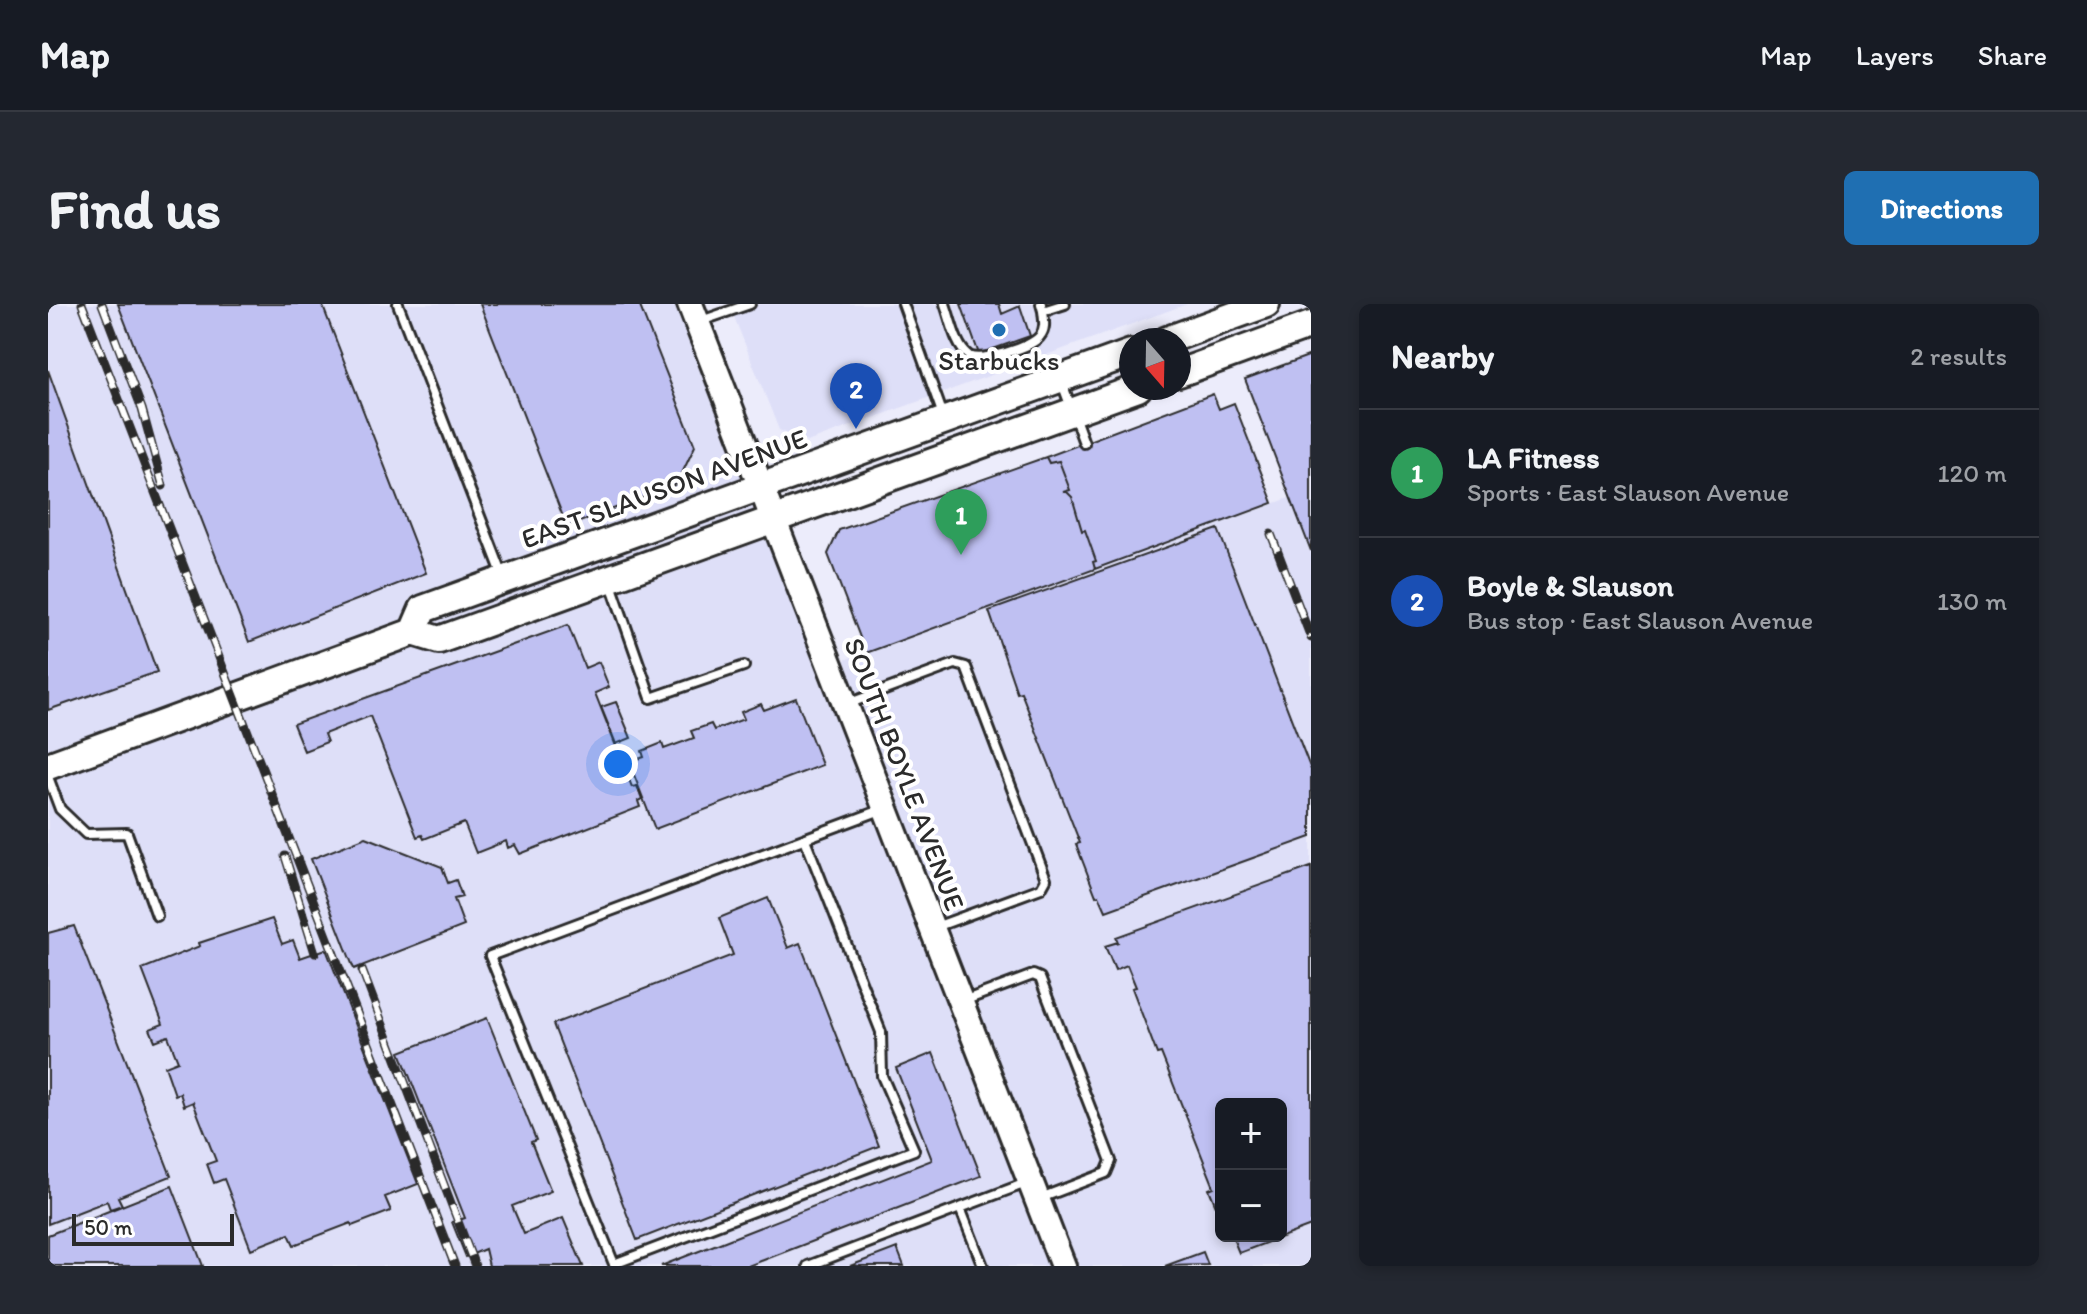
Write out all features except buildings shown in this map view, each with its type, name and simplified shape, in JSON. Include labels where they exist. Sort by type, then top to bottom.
[{"type":"main road","points":[[1191,331],[1266,304]]},
{"type":"main road","name":"SOUTH BOYLE AVENUE","points":[[694,313],[1063,1266]]},
{"type":"main road","points":[[1191,369],[1311,325]]},
{"type":"main road","name":"EAST SLAUSON AVENUE","points":[[413,632],[423,609],[1119,357]]},
{"type":"main road","name":"EAST SLAUSON AVENUE","points":[[48,766],[413,632],[439,640],[1119,395]]},
{"type":"lane","points":[[398,304],[505,580]]},
{"type":"lane","points":[[694,313],[750,304]]},
{"type":"lane","points":[[903,304],[945,419]]},
{"type":"lane","points":[[945,304],[961,347],[969,356],[983,360],[1035,342],[1044,328],[1042,308],[1065,304]]},
{"type":"lane","points":[[1060,379],[1084,443]]},
{"type":"lane","points":[[609,580],[651,698],[744,666]]},
{"type":"lane","points":[[845,704],[955,664],[966,667],[1046,879],[1041,888],[932,929]]},
{"type":"lane","points":[[48,777],[60,809],[86,834],[127,833],[157,916]]},
{"type":"lane","points":[[805,839],[881,1032],[882,1076],[914,1150],[614,1264],[490,956],[886,808]]},
{"type":"lane","points":[[808,1266],[960,1208],[1106,1173],[1111,1161],[1038,975],[961,1002]]},
{"type":"lane","points":[[960,1208],[983,1266]]},
{"type":"shaded area","points":[[48,304],[685,304],[828,666],[1311,490],[1311,1266],[48,1266]]},
{"type":"shaded area","points":[[729,304],[1187,304],[807,442],[779,430]]},
{"type":"railway","points":[[82,304],[455,1266]]},
{"type":"railway","points":[[102,304],[142,409],[163,486]]},
{"type":"railway","points":[[1271,534],[1311,638]]},
{"type":"railway","points":[[285,856],[315,953]]},
{"type":"railway","points":[[362,970],[475,1266]]},
{"type":"place","name":"Starbucks","points":[[999,330]]},
{"type":"place","name":"Boyle & Slauson","points":[[856,429]]},
{"type":"place","name":"LA Fitness","points":[[961,555]]}]
